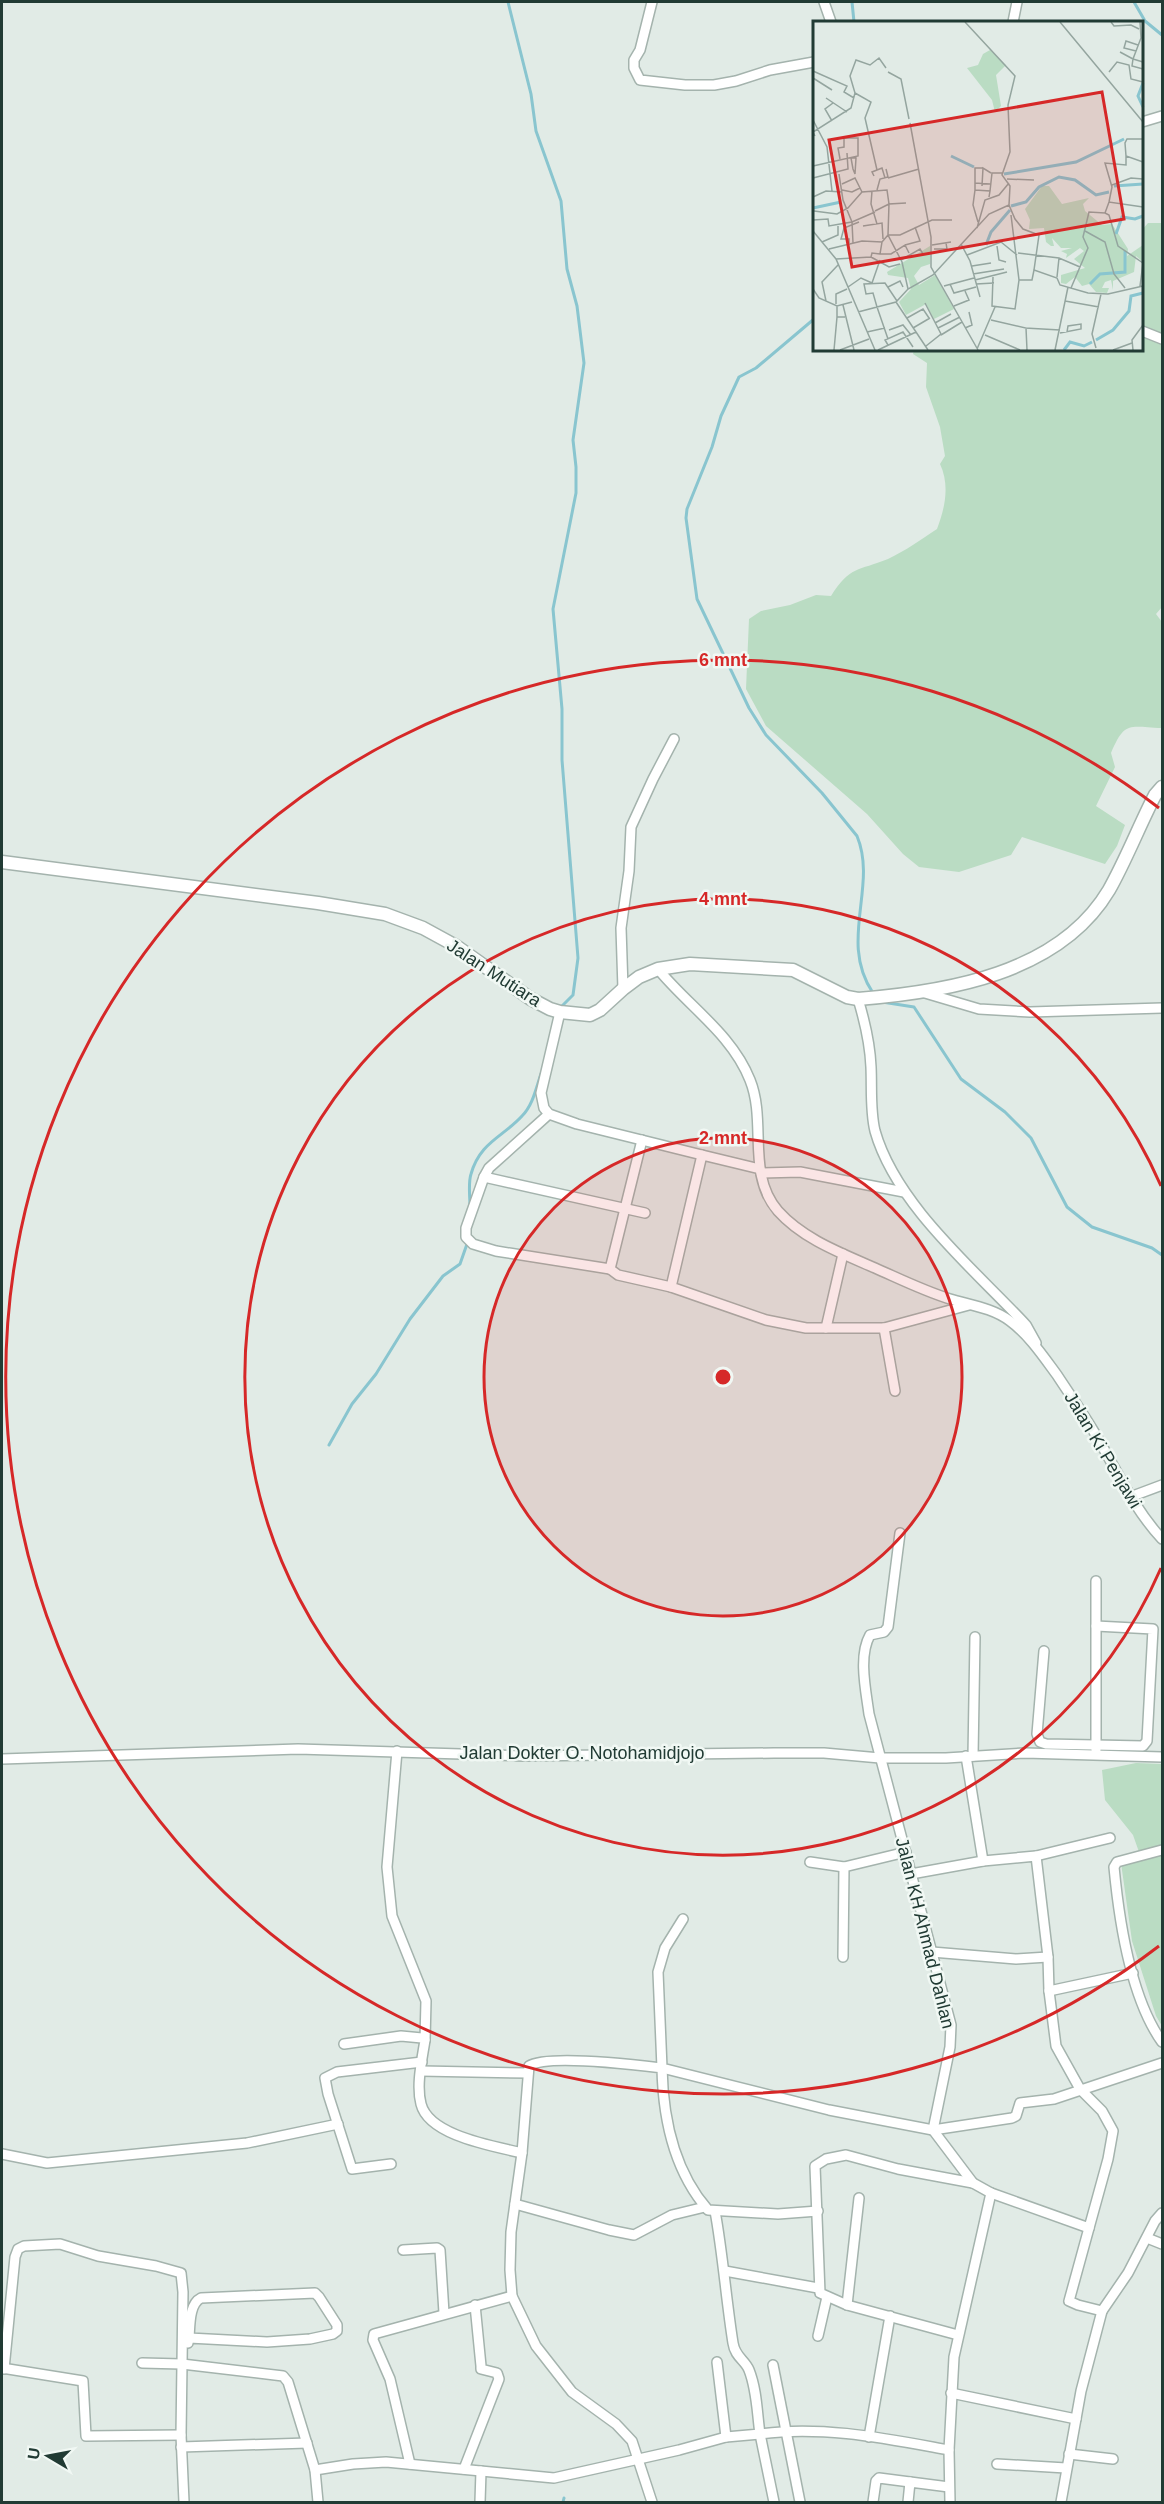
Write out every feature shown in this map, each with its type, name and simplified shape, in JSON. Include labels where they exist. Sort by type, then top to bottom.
[{"type":"street","points":[[652,2],[640,50],[634,60],[634,68],[640,80],[685,85],[714,85],[736,81],[770,70],[813,62]]},
{"type":"street","points":[[824,2],[831,21]]},
{"type":"street","points":[[1013,21],[1017,2]]},
{"type":"street","points":[[1143,122],[1162,116]]},
{"type":"street","points":[[1143,331],[1162,339]]},
{"type":"street","points":[[623,989],[621,928],[629,871],[631,827],[652,779],[674,739]]},
{"type":"street","name":"Jalan Mutiara","points":[[2,862],[385,914],[423,928],[448,942],[531,999],[559,1012],[590,1015],[600,1010],[639,977],[658,969],[690,964],[793,970],[847,997],[858,999],[922,992],[996,976],[1067,936],[1091,915],[1108,891],[1155,795],[1162,788]]},
{"type":"street","points":[[658,969],[726,1040],[739,1057],[751,1080],[756,1100],[760,1171],[771,1201],[788,1220],[826,1246],[843,1254],[922,1289],[1001,1315],[1038,1348]]},
{"type":"street","points":[[922,992],[979,1009],[1030,1012],[1162,1008]]},
{"type":"street","points":[[858,999],[869,1045],[873,1118],[876,1132],[904,1192],[938,1233],[1026,1325],[1038,1348]]},
{"type":"street","points":[[559,1012],[541,1094],[544,1108],[549,1114],[577,1124],[760,1171],[800,1172],[904,1192]]},
{"type":"street","points":[[549,1114],[489,1168],[466,1233],[472,1244],[496,1251],[610,1269],[618,1275],[671,1287],[766,1320],[806,1328],[884,1328],[971,1304]]},
{"type":"street","points":[[610,1269],[642,1140]]},
{"type":"street","points":[[671,1287],[702,1155]]},
{"type":"street","points":[[484,1177],[645,1213]]},
{"type":"street","points":[[826,1328],[843,1254]]},
{"type":"street","points":[[884,1328],[895,1391]]},
{"type":"street","name":"Jalan Ki Penjawi","points":[[1038,1348],[1082,1411],[1130,1497],[1162,1539]]},
{"type":"street","points":[[1130,1497],[1162,1485]]},
{"type":"street","name":"Jalan KH Ahmad Dahlan","points":[[900,1533],[888,1627],[886,1631],[868,1637],[865,1660],[869,1714],[952,2031],[933,2130]]},
{"type":"street","points":[[1095,1755],[1096,1581]]},
{"type":"street","points":[[1044,1651],[1038,1739],[1046,1744],[1096,1743],[1141,1746],[1147,1741],[1154,1632],[1148,1627],[1096,1626]]},
{"type":"street","points":[[975,1637],[969,1756],[983,1861]]},
{"type":"street","name":"Jalan Dokter O. Notohamidjojo","points":[[2,1759],[277,1749],[524,1756],[824,1753],[880,1758],[1025,1753],[1162,1757]]},
{"type":"street","points":[[397,1751],[388,1877],[392,1916],[426,2001],[422,2106],[434,2123],[474,2140],[522,2153]]},
{"type":"street","points":[[911,1874],[983,1861],[1036,1856],[1110,1838]]},
{"type":"street","points":[[1162,1850],[1117,1862],[1114,1865],[1120,1914],[1133,1973],[1151,2024],[1162,2042]]},
{"type":"street","points":[[810,1862],[844,1867],[906,1852]]},
{"type":"street","points":[[1036,1856],[1056,2046],[1080,2089],[1102,2111],[1113,2131],[1108,2159],[1070,2301],[1078,2306],[1102,2311]]},
{"type":"street","points":[[843,1957],[844,1867]]},
{"type":"street","points":[[683,1919],[665,1948],[658,1972],[662,2098],[672,2146],[708,2210],[777,2214],[818,2211]]},
{"type":"street","points":[[932,1952],[1016,1959],[1048,1957]]},
{"type":"street","points":[[1050,1991],[1133,1973]]},
{"type":"street","points":[[344,2044],[401,2036],[413,2036],[425,2040]]},
{"type":"street","points":[[652,2502],[632,2441],[625,2432],[572,2392],[536,2346],[512,2296],[510,2251],[530,2064],[546,2062],[614,2063],[662,2068],[829,2110],[933,2130],[1014,2117],[1020,2103],[1053,2099],[1162,2063]]},
{"type":"street","points":[[391,2164],[352,2169],[328,2094],[325,2079],[329,2075],[337,2072],[422,2067],[528,2073]]},
{"type":"street","points":[[2,2154],[47,2163],[247,2143],[338,2124]]},
{"type":"street","points":[[933,2130],[973,2184]]},
{"type":"street","points":[[958,2335],[847,2305],[820,2294],[815,2166],[826,2159],[841,2156],[973,2184],[991,2193],[1089,2228]]},
{"type":"street","points":[[950,2502],[951,2393],[958,2335],[991,2193]]},
{"type":"street","points":[[847,2305],[859,2198]]},
{"type":"street","points":[[515,2204],[634,2235],[672,2215],[705,2206]]},
{"type":"street","points":[[715,2211],[734,2348],[741,2361],[749,2368],[774,2502]]},
{"type":"street","points":[[1061,2502],[1080,2391],[1102,2311],[1128,2273],[1162,2213]]},
{"type":"street","points":[[1147,2238],[1162,2244]]},
{"type":"street","points":[[181,2434],[86,2436],[83,2381],[3,2368],[15,2257],[18,2249],[24,2246],[60,2244],[98,2256],[156,2266],[181,2273],[185,2364],[181,2434],[184,2502]]},
{"type":"street","points":[[403,2250],[437,2248],[440,2250],[444,2313]]},
{"type":"street","points":[[725,2271],[818,2288]]},
{"type":"street","points":[[185,2364],[193,2307],[201,2298],[315,2294],[337,2325],[337,2331],[333,2334],[288,2341],[189,2338]]},
{"type":"street","points":[[410,2464],[390,2379],[373,2336],[375,2333],[444,2313],[512,2296]]},
{"type":"street","points":[[818,2336],[827,2297]]},
{"type":"street","points":[[464,2469],[499,2379],[496,2373],[482,2369],[481,2366],[475,2305]]},
{"type":"street","points":[[868,2437],[890,2316]]},
{"type":"street","points":[[717,2362],[726,2437]]},
{"type":"street","points":[[142,2363],[185,2364],[283,2376],[288,2382],[308,2443],[315,2470],[318,2502]]},
{"type":"street","points":[[773,2365],[800,2502]]},
{"type":"street","points":[[951,2393],[1076,2420]]},
{"type":"street","points":[[315,2470],[371,2462],[554,2478],[726,2437],[786,2430],[868,2437],[949,2450]]},
{"type":"street","points":[[181,2448],[308,2443]]},
{"type":"street","points":[[1069,2454],[1113,2459]]},
{"type":"street","points":[[997,2464],[1066,2468]]},
{"type":"street","points":[[480,2502],[482,2471]]},
{"type":"street","points":[[873,2502],[878,2478],[949,2487]]},
{"type":"street","points":[[908,2502],[910,2482]]},
{"type":"green space","points":[[1148,223],[1162,223],[1162,607],[1156,614],[1162,622],[1162,728],[1129,728],[1120,735],[1111,753],[1115,767],[1096,806],[1125,825],[1117,846],[1105,864],[1022,837],[1011,855],[959,872],[919,867],[903,854],[867,814],[766,726],[746,689],[749,619],[761,611],[790,605],[816,595],[831,596],[849,574],[894,556],[937,529],[946,488],[940,464],[945,456],[940,427],[926,387],[927,363],[913,354],[914,351],[1143,351],[1143,229]]},
{"type":"green space","points":[[1136,1763],[1162,1764],[1162,2026],[1156,2016],[1132,1941],[1121,1863],[1139,1852],[1133,1835],[1105,1800],[1102,1770]]},
{"type":"waterway","points":[[508,2],[531,94],[536,131],[561,201],[567,269],[577,306],[584,363],[573,440],[576,493],[553,609],[562,709],[562,760],[578,958],[573,995],[561,1007]]},
{"type":"waterway","points":[[852,2],[854,21]]},
{"type":"waterway","points":[[1134,2],[1145,21],[1162,35]]},
{"type":"waterway","points":[[813,320],[756,368],[739,377],[721,416],[712,447],[687,509],[686,518],[697,599],[749,708],[766,735],[822,793],[857,836],[862,855],[863,875],[858,934],[859,954],[863,973],[873,993]]},
{"type":"waterway","points":[[882,1002],[914,1007],[961,1079],[1005,1112],[1031,1138],[1067,1207],[1092,1227],[1152,1248],[1162,1255]]},
{"type":"waterway","points":[[470,1206],[470,1182],[475,1163],[486,1147],[526,1112],[541,1074]]},
{"type":"waterway","points":[[329,1445],[352,1404],[376,1374],[410,1319],[443,1276],[460,1264],[467,1244]]},
{"type":"waterway","points":[[563,2502],[564,2498]]}]
